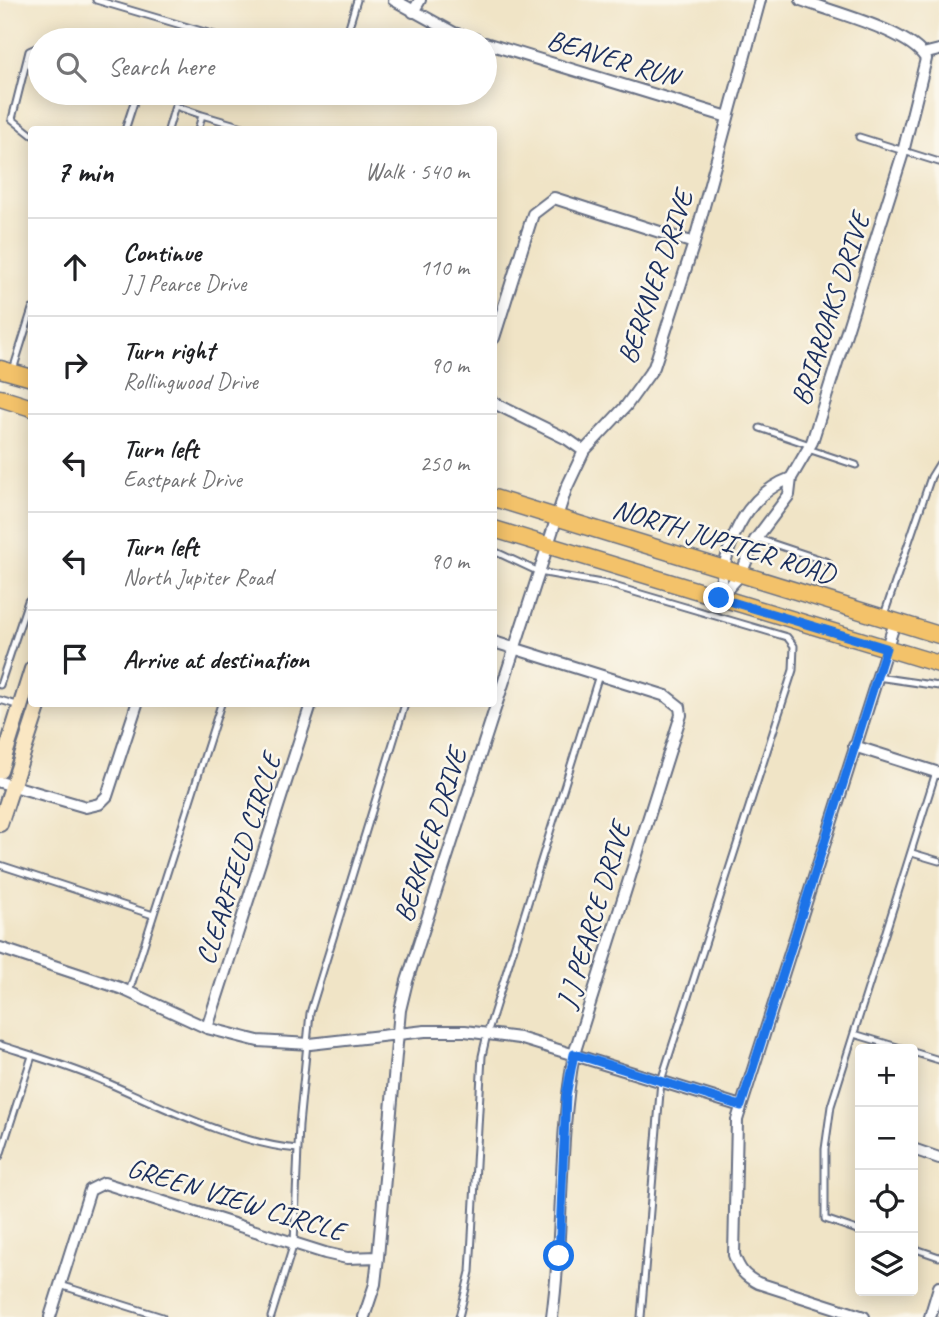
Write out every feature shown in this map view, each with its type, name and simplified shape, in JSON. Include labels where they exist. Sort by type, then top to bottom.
[{"type":"main road","points":[[6,371],[28,377]]},
{"type":"main road","points":[[0,398],[28,407]]},
{"type":"main road","name":"NORTH JUPITER ROAD","points":[[497,499],[939,635]]},
{"type":"main road","name":"NORTH JUPITER ROAD","points":[[497,529],[939,664]]},
{"type":"street","points":[[394,0],[412,12],[449,28]]},
{"type":"street","points":[[412,12],[421,0]]},
{"type":"street","name":"BERKNER DRIVE","points":[[497,698],[555,516],[584,451],[626,407],[654,368],[694,243],[760,0]]},
{"type":"street","points":[[801,0],[899,37],[919,47],[923,54],[939,50]]},
{"type":"street","name":"BEAVER RUN","points":[[497,47],[728,117]]},
{"type":"street","name":"BRIAROAKS DRIVE","points":[[719,598],[740,574],[756,538],[789,495],[791,478],[809,447],[904,150],[926,59],[923,54]]},
{"type":"street","points":[[497,328],[533,214],[554,198],[694,243]]},
{"type":"street","points":[[497,404],[567,439],[584,451]]},
{"type":"street","name":"BRIAROAKS DRIVE","points":[[719,598],[722,568],[746,512],[774,485],[791,478]]},
{"type":"street","points":[[864,1317],[758,1283],[746,1277],[738,1267],[734,1241],[737,1120],[886,648],[889,620]]},
{"type":"street","points":[[497,643],[513,648]]},
{"type":"street","name":"J J PEARCE DRIVE","points":[[513,648],[667,696],[680,707],[681,715],[574,1054],[566,1096],[559,1256],[552,1317]]},
{"type":"street","points":[[0,771],[28,681]]},
{"type":"street","points":[[0,824],[5,788],[38,707]]},
{"type":"street","points":[[5,788],[86,807],[99,804],[107,796],[136,707]]},
{"type":"street","name":"CLEARFIELD CIRCLE","points":[[208,1028],[310,707]]},
{"type":"street","name":"BERKNER DRIVE","points":[[364,1317],[375,1284],[400,1034],[400,1010],[494,707]]},
{"type":"street","points":[[854,746],[937,772]]},
{"type":"street","points":[[0,948],[129,992],[208,1028],[258,1041],[305,1044],[400,1034],[465,1031],[519,1038],[741,1106]]},
{"type":"street","points":[[918,1151],[939,1158]]},
{"type":"street","name":"GREEN VIEW CIRCLE","points":[[50,1317],[90,1190],[104,1182],[347,1258],[378,1257]]},
{"type":"street","points":[[930,1317],[939,1287]]},
{"type":"lane","points":[[96,0],[191,28]]},
{"type":"lane","points":[[349,28],[357,0]]},
{"type":"lane","points":[[28,55],[12,119],[28,132]]},
{"type":"lane","points":[[126,126],[132,105]]},
{"type":"lane","points":[[169,126],[175,106],[229,126]]},
{"type":"lane","points":[[199,126],[202,115]]},
{"type":"lane","points":[[859,137],[939,162]]},
{"type":"lane","points":[[6,371],[28,319]]},
{"type":"lane","points":[[760,428],[856,465]]},
{"type":"lane","points":[[889,620],[931,477],[939,464]]},
{"type":"lane","points":[[756,538],[828,562]]},
{"type":"lane","points":[[497,552],[539,572],[589,579],[787,637],[794,646],[793,670],[661,1081],[641,1317]]},
{"type":"lane","points":[[0,685],[28,601]]},
{"type":"lane","points":[[459,1317],[470,1272],[482,1056],[486,1034],[599,675]]},
{"type":"lane","points":[[877,677],[939,686]]},
{"type":"lane","points":[[0,700],[20,706]]},
{"type":"lane","points":[[129,992],[219,707]]},
{"type":"lane","points":[[271,1317],[294,1243],[305,1044],[310,1013],[327,950],[404,707]]},
{"type":"lane","points":[[855,1229],[825,1219],[827,1125],[853,1034],[937,772]]},
{"type":"lane","points":[[912,853],[939,861]]},
{"type":"lane","points":[[0,865],[153,915]]},
{"type":"lane","points":[[853,1034],[887,1044]]},
{"type":"lane","points":[[0,1045],[76,1070],[184,1116],[264,1142],[298,1149]]},
{"type":"lane","points":[[918,1054],[939,1060]]},
{"type":"lane","points":[[0,1157],[32,1056]]},
{"type":"lane","points":[[918,1250],[939,1257]]},
{"type":"lane","points":[[60,1285],[162,1317]]},
{"type":"route","points":[[559,1256],[566,1096],[574,1054],[741,1106],[886,648],[719,598]]}]
